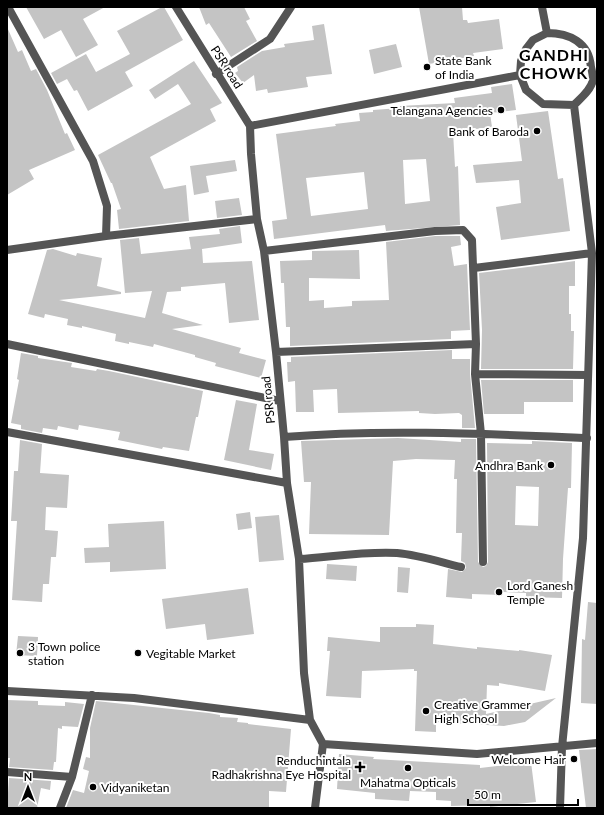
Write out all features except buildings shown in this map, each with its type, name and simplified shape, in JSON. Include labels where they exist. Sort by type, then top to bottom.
[{"type":"street","points":[[8,7],[93,161],[107,206],[106,236]]},
{"type":"street","name":"PSR road","points":[[176,7],[216,74],[250,126],[257,219],[264,251],[276,352],[287,483],[299,559],[304,673],[310,720],[323,744]]},
{"type":"street","points":[[216,74],[270,39],[291,7]]},
{"type":"street","points":[[542,7],[547,33]]},
{"type":"street","points":[[547,33],[559,33],[573,38],[584,46],[594,60],[593,80],[586,94],[574,105],[543,104],[526,90],[520,75],[521,61],[526,49],[533,40],[547,33]]},
{"type":"street","points":[[250,126],[520,75]]},
{"type":"street","points":[[560,808],[562,747],[583,538],[592,253],[594,235],[574,105]]},
{"type":"street","points":[[7,250],[106,236],[257,219]]},
{"type":"street","points":[[264,251],[435,231],[463,230],[472,240],[476,344],[475,374],[481,434],[483,562]]},
{"type":"street","points":[[474,268],[592,253]]},
{"type":"street","points":[[7,344],[280,401]]},
{"type":"street","points":[[276,352],[476,344]]},
{"type":"street","points":[[475,374],[588,375]]},
{"type":"street","points":[[7,432],[287,483]]},
{"type":"street","points":[[284,437],[327,433],[481,434],[587,438]]},
{"type":"street","points":[[299,559],[372,553],[397,553],[417,556],[461,567]]},
{"type":"street","points":[[7,691],[134,698],[310,720]]},
{"type":"street","points":[[60,808],[72,777],[92,695]]},
{"type":"street","points":[[315,808],[323,744],[477,754],[597,743]]},
{"type":"street","points":[[7,772],[72,777]]},
{"type":"place","name":"State Bank of India","points":[[427,67]]},
{"type":"place","name":"Telangana Agencies","points":[[501,110]]},
{"type":"place","name":"Bank of Baroda","points":[[537,131]]},
{"type":"place","name":"Andhra Bank","points":[[551,465]]},
{"type":"place","name":"Lord Ganesh Temple","points":[[499,592]]},
{"type":"place","name":"3 Town police station","points":[[20,653]]},
{"type":"place","name":"Vegitable Market","points":[[138,653]]},
{"type":"place","name":"Creative Grammer High School","points":[[426,711]]},
{"type":"place","name":"Welcome Hair","points":[[574,759]]},
{"type":"place","name":"Renduchintala Radhakrishna Eye Hospital","points":[[360,767]]},
{"type":"place","name":"Mahatma Opticals","points":[[408,768]]},
{"type":"place","name":"Vidyaniketan","points":[[93,787]]},
{"type":"district","name":"GANDHI CHOWK","points":[[554,63]]}]
